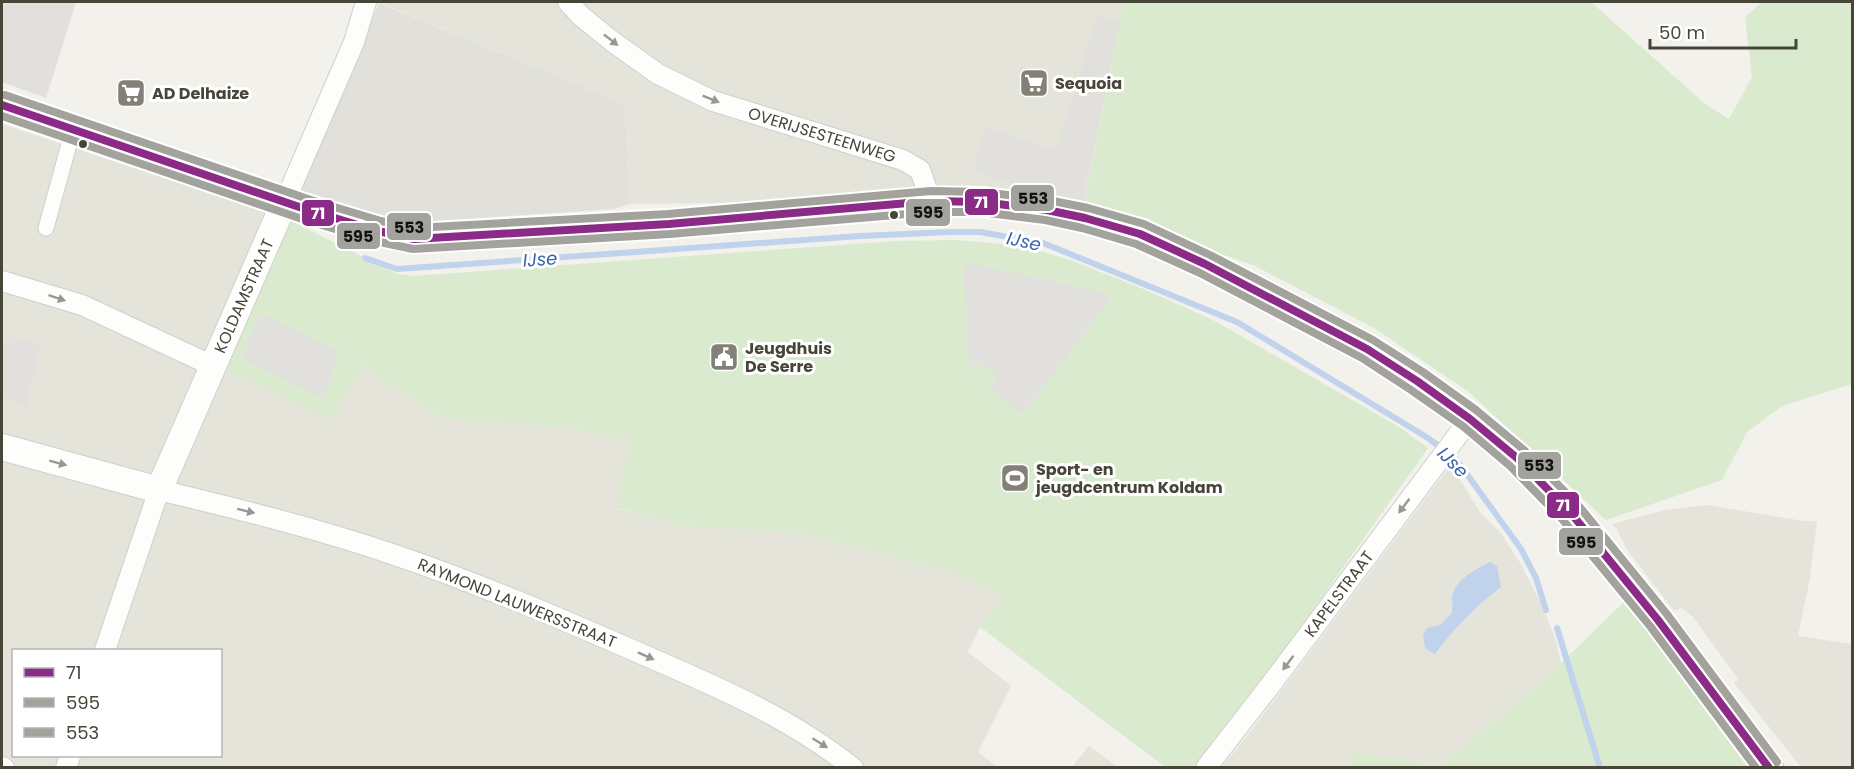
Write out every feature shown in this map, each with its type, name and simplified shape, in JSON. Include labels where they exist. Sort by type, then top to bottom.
[{"type":"main road","points":[[2,105],[285,201],[378,231],[414,239],[669,224],[931,201],[982,202],[1047,210],[1140,234],[1205,264],[1367,349],[1417,381],[1462,428],[1517,458],[1570,512],[1658,620],[1769,768]]},
{"type":"street","name":"KOLDAMSTRAAT","points":[[159,490],[354,42],[366,2]]},
{"type":"street","name":"OVERIJSESTEENWEG","points":[[568,2],[581,16],[613,42],[658,75],[713,101],[903,160],[920,170],[931,201]]},
{"type":"street","points":[[46,228],[73,130]]},
{"type":"street","points":[[2,281],[82,305],[213,366]]},
{"type":"street","name":"KAPELSTRAAT","points":[[1206,768],[1280,674],[1462,428]]},
{"type":"street","points":[[2,447],[159,490],[106,649]]},
{"type":"street","name":"RAYMOND LAUWERSSTRAAT","points":[[159,490],[330,534],[393,554],[475,585],[605,638],[743,699],[827,747],[853,768]]},
{"type":"shaded area","points":[[2,2],[76,2],[46,98],[2,82]]},
{"type":"shaded area","points":[[378,2],[1124,2],[1085,205],[819,202],[629,204],[625,104]]},
{"type":"shaded area","points":[[379,3],[625,104],[629,204],[614,209],[421,222],[370,216],[299,193]]},
{"type":"shaded area","points":[[1097,16],[1120,23],[1081,205],[973,171],[986,127],[1057,150]]},
{"type":"shaded area","points":[[2,124],[287,219],[264,285],[221,368],[364,363],[383,381],[449,420],[511,422],[590,432],[629,440],[619,509],[672,520],[671,525],[800,533],[953,573],[1003,597],[980,627],[968,652],[1011,686],[978,752],[998,767],[2,768]]},
{"type":"shaded area","points":[[963,262],[1102,292],[1110,299],[1021,414],[989,390],[997,378],[977,362],[970,370]]},
{"type":"shaded area","points":[[260,313],[339,351],[324,399],[242,359]]},
{"type":"shaded area","points":[[10,336],[40,346],[26,406],[2,398],[2,346],[8,343]]},
{"type":"shaded area","points":[[1453,462],[1460,480],[1480,512],[1500,532],[1521,564],[1545,612],[1556,641],[1561,664],[1441,766],[1356,752],[1343,767],[1221,768],[1254,727]]},
{"type":"shaded area","points":[[1707,505],[1804,521],[1817,521],[1810,578],[1798,636],[1852,644],[1852,767],[1801,767],[1734,683],[1738,679],[1693,617],[1682,608],[1674,611],[1626,548],[1612,524],[1665,510]]},
{"type":"shaded area","points":[[1089,746],[1118,767],[1072,767]]},
{"type":"green space","points":[[1124,2],[1591,2],[1704,103],[1729,119],[1752,77],[1745,17],[1762,2],[1852,2],[1852,384],[1782,406],[1747,432],[1722,480],[1606,520],[1469,392],[1374,328],[1255,266],[1085,205]]},
{"type":"green space","name":"Sport- en jeugdcentrum Koldam","points":[[287,219],[397,274],[413,276],[895,241],[956,240],[1024,246],[1070,260],[1213,320],[1399,427],[1428,448],[1273,666],[1194,767],[1165,767],[980,627],[1003,597],[953,573],[800,533],[670,525],[671,520],[649,517],[618,508],[629,440],[590,432],[511,422],[449,420],[383,381],[364,363],[331,420],[221,368],[264,285]]},
{"type":"green space","points":[[1626,600],[1748,767],[1343,768],[1355,752],[1441,766],[1545,679]]},
{"type":"water","points":[[1490,562],[1497,566],[1501,587],[1466,618],[1435,654],[1425,648],[1423,635],[1427,628],[1440,625],[1452,613],[1452,598],[1457,586],[1466,576]]},
{"type":"waterway","name":"IJse","points":[[365,258],[397,269],[860,236],[950,232],[980,232],[1043,243],[1237,322],[1428,438],[1456,459],[1521,549],[1536,578],[1546,610]]},
{"type":"waterway","name":"IJse","points":[[1557,628],[1600,768]]},
{"type":"transit line","name":"553","points":[[5,95],[311,200],[381,221],[415,228],[668,214],[931,191],[983,192],[1048,200],[1088,208],[1144,224],[1210,255],[1373,340],[1476,410],[1524,450],[1578,505],[1666,613],[1777,762]]},
{"type":"transit line","name":"71","points":[[2,105],[308,210],[414,239],[669,224],[931,201],[982,202],[1047,210],[1140,234],[1205,264],[1367,349],[1470,419],[1517,458],[1570,512],[1658,620],[1769,768]]},
{"type":"transit line","name":"595","points":[[2,116],[305,220],[375,241],[413,249],[670,234],[931,212],[981,212],[1045,220],[1136,244],[1200,273],[1362,358],[1464,427],[1510,466],[1562,519],[1650,626],[1756,768]]},
{"type":"place","name":"Sequoia","points":[[1034,83]]},
{"type":"place","name":"AD Delhaize","points":[[131,93]]},
{"type":"place","name":"Jeugdhuis De Serre","points":[[724,357]]},
{"type":"place","name":"Sport- en jeugdcentrum Koldam","points":[[1015,478]]}]
